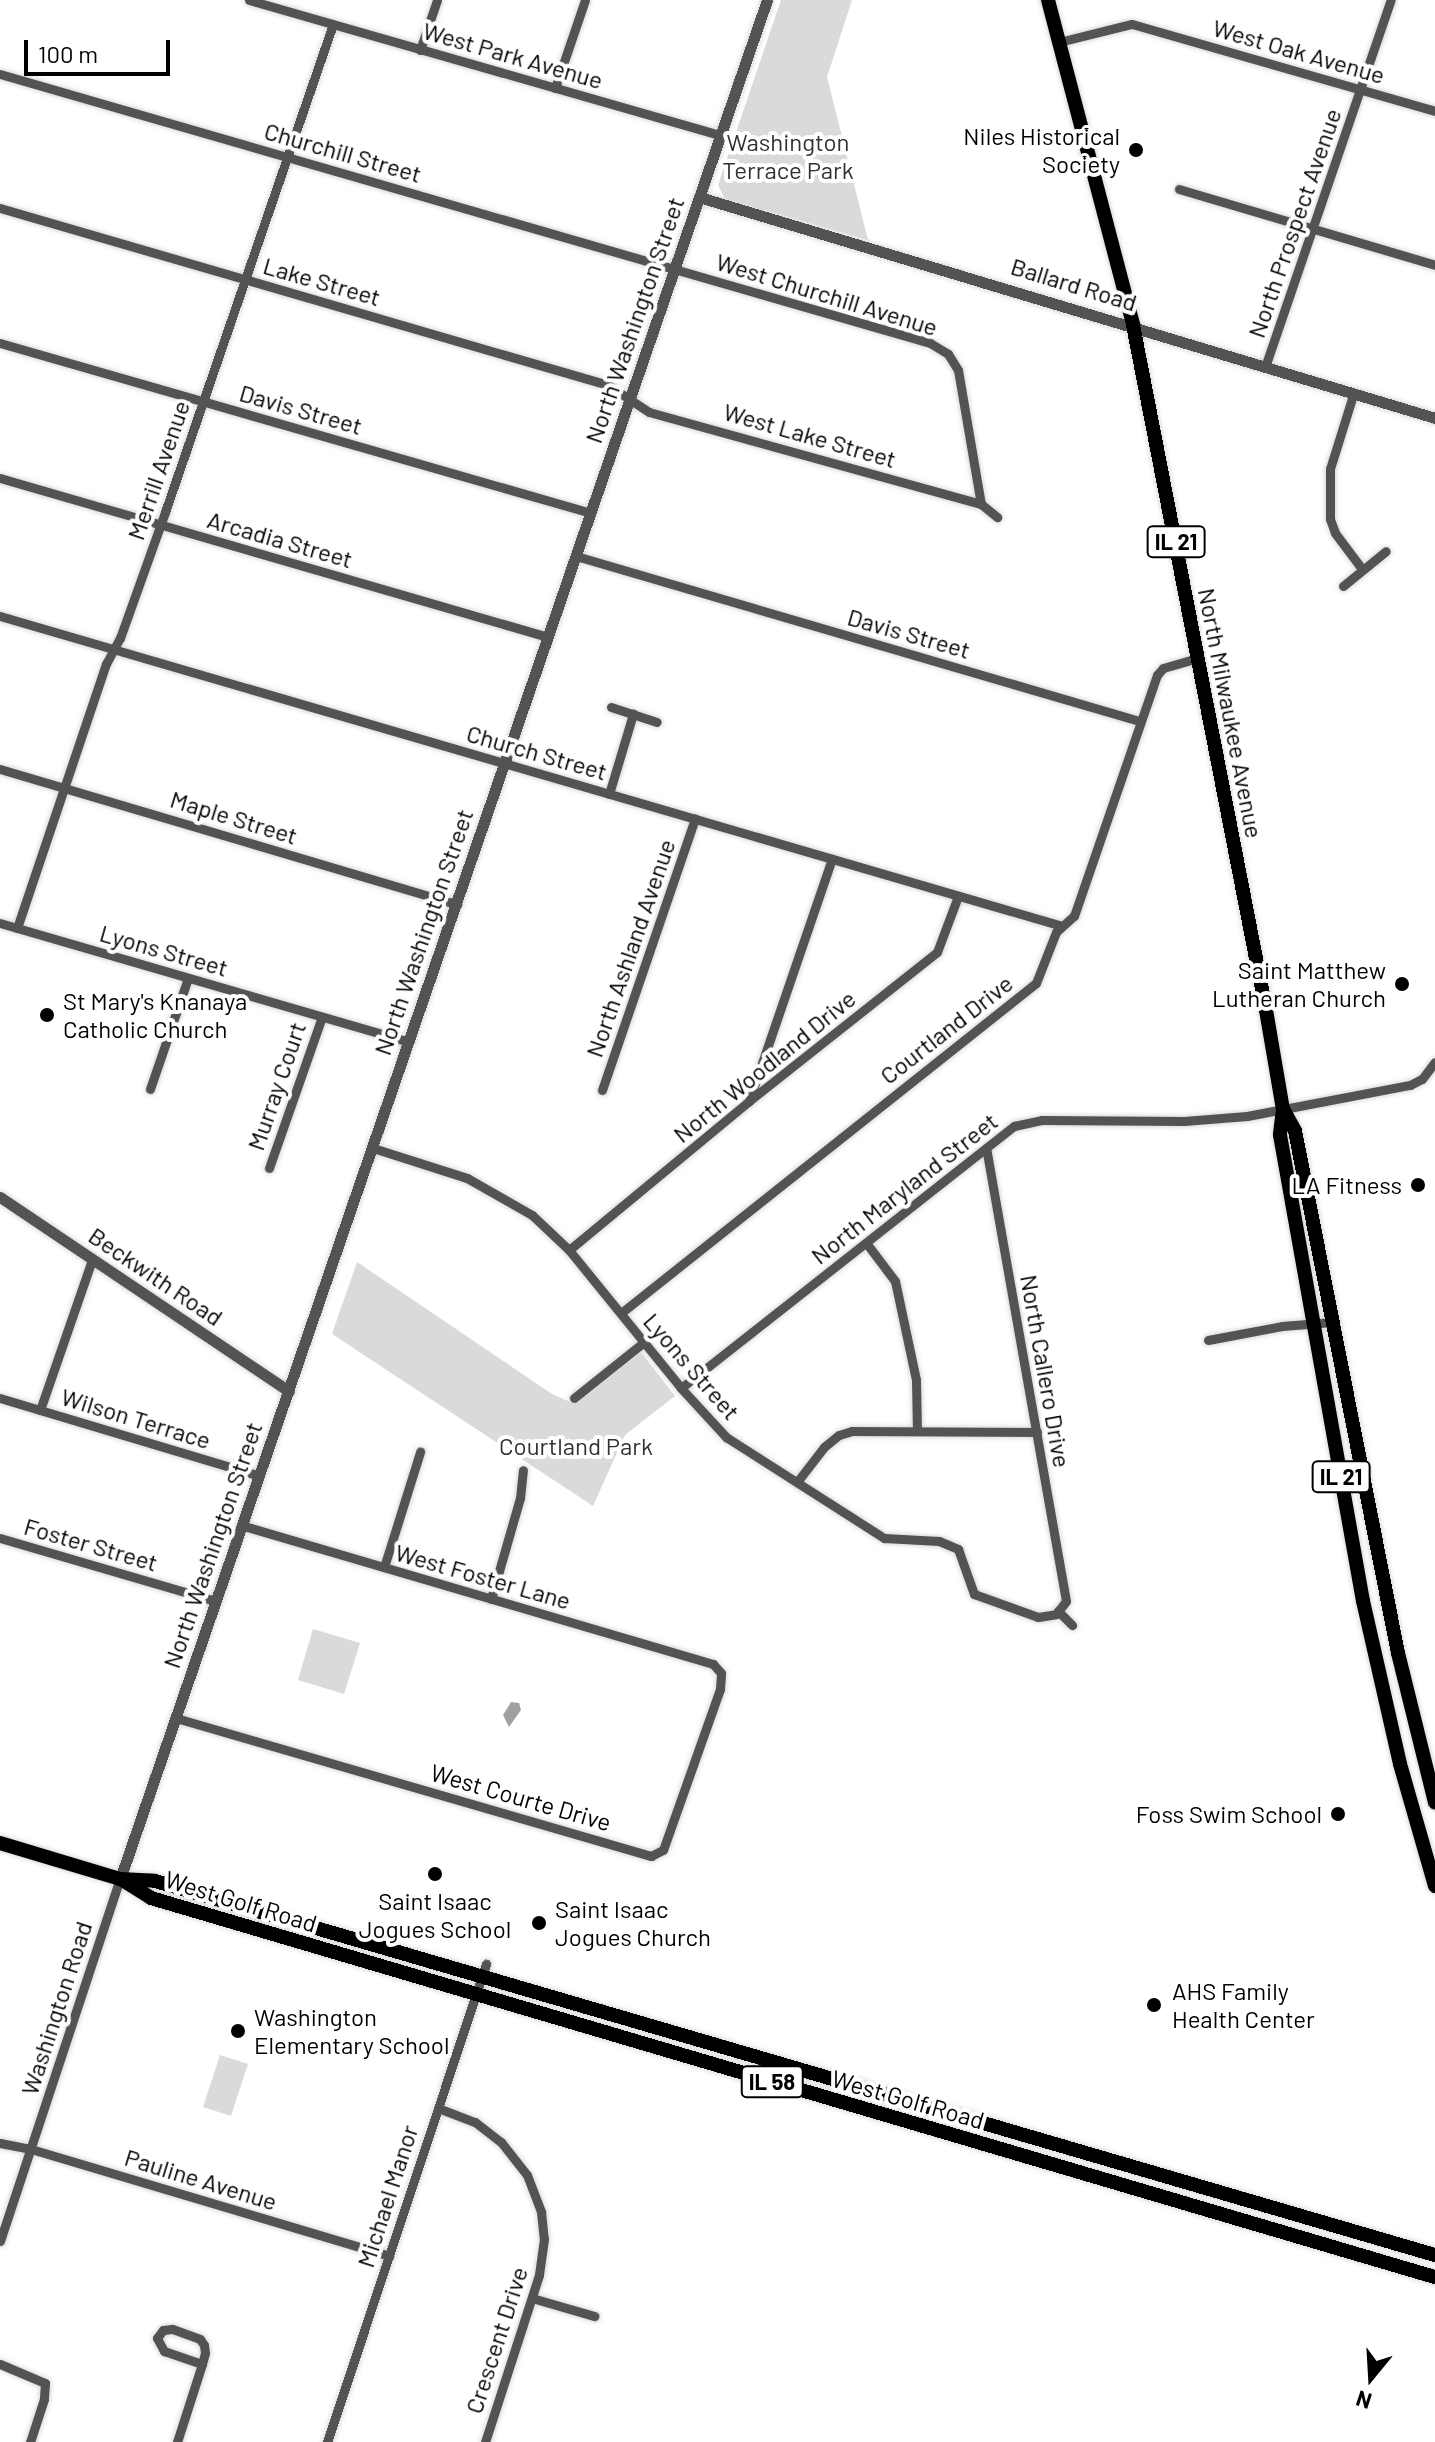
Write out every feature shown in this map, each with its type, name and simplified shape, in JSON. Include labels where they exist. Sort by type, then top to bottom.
[{"type":"main road","name":"North Milwaukee Avenue","points":[[1048,0],[1133,325],[1283,1109],[1280,1135],[1375,1662],[1435,1886]]},
{"type":"main road","name":"North Milwaukee Avenue","points":[[1283,1109],[1295,1131],[1398,1653],[1435,1802]]},
{"type":"main road","name":"IL 58","points":[[0,1843],[120,1879]]},
{"type":"main road","name":"West Golf Road","points":[[120,1879],[155,1881],[484,1970],[1435,2255]]},
{"type":"main road","name":"West Golf Road","points":[[120,1879],[151,1898],[1435,2277]]},
{"type":"street","name":"West Park Avenue","points":[[249,0],[284,5],[333,24],[420,50],[720,135]]},
{"type":"street","points":[[420,50],[437,0]]},
{"type":"street","points":[[555,88],[585,0]]},
{"type":"street","name":"North Washington Street","points":[[120,1879],[767,0]]},
{"type":"street","name":"North Prospect Avenue","points":[[1265,367],[1391,0]]},
{"type":"street","name":"Merrill Avenue","points":[[17,928],[333,24]]},
{"type":"street","name":"West Oak Avenue","points":[[1059,42],[1132,24],[1435,111]]},
{"type":"street","name":"Churchill Street","points":[[0,74],[675,269]]},
{"type":"street","points":[[1179,189],[1435,265]]},
{"type":"street","name":"Ballard Road","points":[[699,197],[1435,418]]},
{"type":"street","name":"Lake Street","points":[[0,208],[608,385],[630,399]]},
{"type":"street","name":"West Churchill Avenue","points":[[675,269],[930,343],[948,354],[958,370],[981,504]]},
{"type":"street","name":"Davis Street","points":[[0,343],[591,513]]},
{"type":"street","points":[[1353,395],[1330,469],[1330,519],[1335,533],[1362,569]]},
{"type":"street","name":"West Lake Street","points":[[630,399],[649,412],[981,504]]},
{"type":"street","name":"Arcadia Street","points":[[0,478],[548,637]]},
{"type":"street","points":[[981,504],[997,517]]},
{"type":"street","points":[[1343,586],[1386,551]]},
{"type":"street","name":"Davis Street","points":[[576,556],[1139,721]]},
{"type":"street","name":"Church Street","points":[[0,616],[1062,926]]},
{"type":"street","name":"Courtland Drive","points":[[621,1313],[1036,983],[1062,926],[1074,916],[1157,675],[1163,668],[1197,658]]},
{"type":"street","points":[[611,707],[657,722]]},
{"type":"street","points":[[609,794],[633,714]]},
{"type":"street","name":"Maple Street","points":[[0,769],[457,904]]},
{"type":"street","name":"North Ashland Avenue","points":[[602,1090],[695,819]]},
{"type":"street","points":[[749,1101],[832,859]]},
{"type":"street","name":"North Woodland Drive","points":[[569,1250],[749,1101],[937,952],[958,896]]},
{"type":"street","name":"Lyons Street","points":[[0,923],[409,1042]]},
{"type":"street","points":[[150,1089],[188,978]]},
{"type":"street","name":"Murray Court","points":[[269,1168],[322,1017]]},
{"type":"street","name":"North Maryland Street","points":[[681,1388],[1014,1126],[1033,1120],[1206,1120],[1283,1109],[1410,1085],[1422,1079],[1435,1062]]},
{"type":"street","name":"Lyons Street","points":[[373,1148],[483,1185],[550,1229],[681,1388],[726,1437],[884,1538],[939,1541],[958,1549],[974,1594],[1038,1617],[1058,1611]]},
{"type":"street","name":"North Callero Drive","points":[[986,1149],[1066,1601],[1058,1611]]},
{"type":"street","name":"Beckwith Road","points":[[0,1197],[289,1391]]},
{"type":"street","points":[[867,1244],[895,1281],[916,1380],[917,1431]]},
{"type":"street","points":[[40,1410],[92,1260]]},
{"type":"street","points":[[1208,1340],[1315,1322],[1333,1322]]},
{"type":"street","points":[[574,1398],[644,1342]]},
{"type":"street","name":"Wilson Terrace","points":[[0,1398],[260,1476]]},
{"type":"street","points":[[797,1482],[824,1447],[839,1435],[852,1431],[1037,1432]]},
{"type":"street","points":[[384,1567],[420,1452]]},
{"type":"street","points":[[491,1599],[520,1498],[523,1470]]},
{"type":"street","name":"West Foster Lane","points":[[242,1525],[713,1664]]},
{"type":"street","name":"Foster Street","points":[[0,1538],[216,1601]]},
{"type":"street","points":[[1058,1611],[1072,1625]]},
{"type":"street","name":"West Courte Drive","points":[[176,1718],[651,1856],[663,1850],[720,1689],[721,1673],[713,1664]]},
{"type":"street","name":"Washington Road","points":[[0,2241],[120,1879]]},
{"type":"street","name":"Michael Manor","points":[[327,2442],[484,1970]]},
{"type":"street","name":"Crescent Drive","points":[[438,2108],[489,2132],[516,2159],[534,2189],[544,2239],[543,2259],[532,2298],[485,2442]]},
{"type":"street","name":"Pauline Avenue","points":[[0,2143],[31,2149],[389,2256]]},
{"type":"street","points":[[532,2298],[594,2316]]},
{"type":"street","points":[[177,2442],[202,2364],[205,2353],[200,2339],[172,2329],[163,2330],[157,2338],[164,2351],[202,2364]]},
{"type":"street","points":[[0,2364],[45,2383],[44,2399],[30,2442]]},
{"type":"green space","name":"Washington Terrace Park","points":[[781,0],[852,0],[827,77],[868,240],[725,199],[718,185]]},
{"type":"green space","name":"Courtland Park","points":[[357,1262],[552,1394],[575,1404],[641,1352],[675,1396],[625,1435],[593,1506],[332,1334]]},
{"type":"green space","points":[[313,1629],[360,1643],[344,1694],[298,1680]]},
{"type":"green space","points":[[220,2055],[248,2064],[231,2116],[203,2107]]},
{"type":"shaded area","points":[[511,1702],[519,1703],[521,1710],[509,1727],[503,1715]]},
{"type":"place","name":"Niles Historical Society","points":[[1136,150]]},
{"type":"place","name":"Saint Matthew Lutheran Church","points":[[1402,984]]},
{"type":"place","name":"St Mary's Knanaya Catholic Church","points":[[47,1015]]},
{"type":"place","name":"LA Fitness","points":[[1418,1185]]},
{"type":"place","name":"Foss Swim School","points":[[1338,1814]]},
{"type":"place","name":"Saint Isaac Jogues School","points":[[435,1874]]},
{"type":"place","name":"Saint Isaac Jogues Church","points":[[539,1923]]},
{"type":"place","name":"AHS Family Health Center","points":[[1154,2005]]},
{"type":"place","name":"Washington Elementary School","points":[[238,2031]]}]
